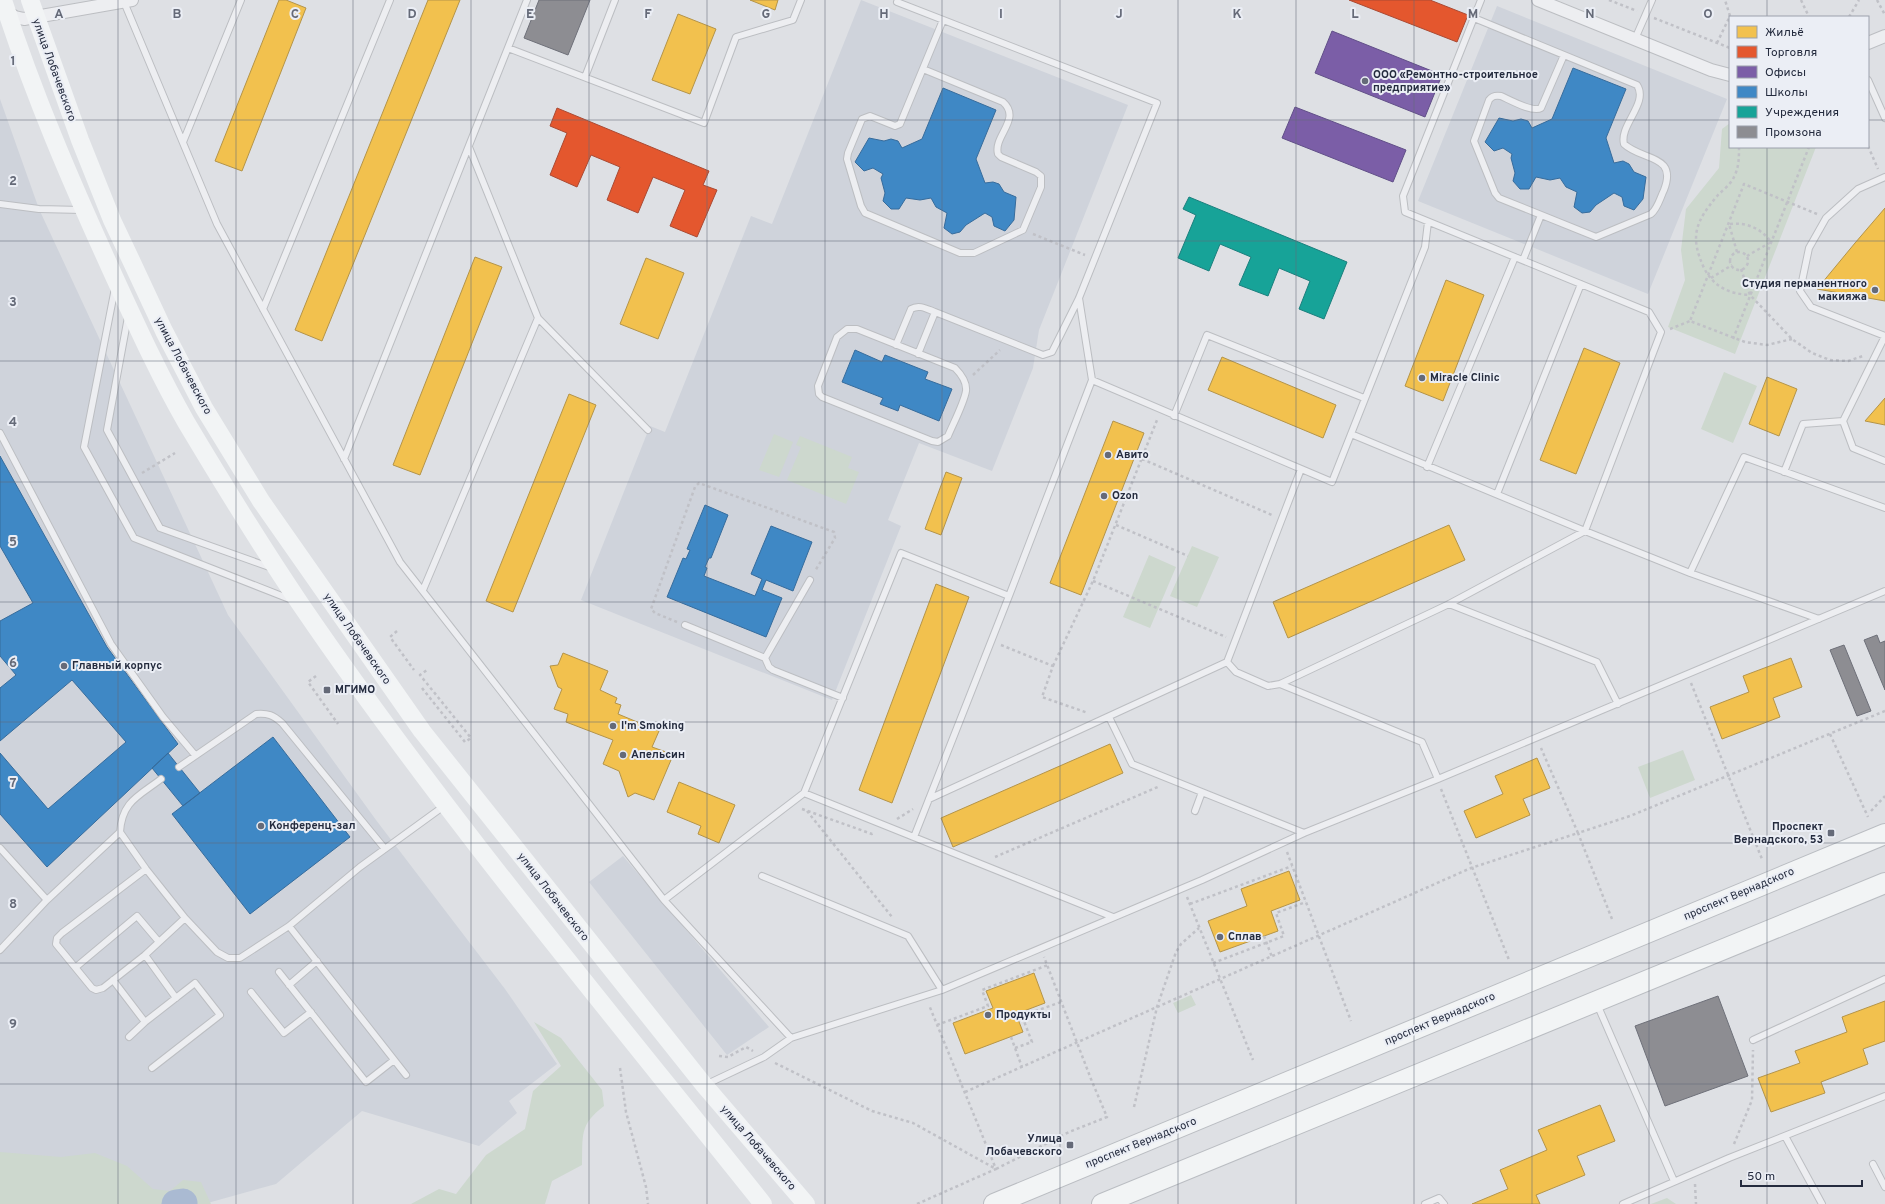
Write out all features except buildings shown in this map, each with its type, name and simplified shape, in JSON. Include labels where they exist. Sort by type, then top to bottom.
[{"type":"main road","name":"улица Лобачевского","points":[[5,6],[41,108],[84,210],[129,310],[184,419],[299,603],[446,804],[763,1204]]},
{"type":"main road","name":"улица Лобачевского","points":[[32,8],[80,140],[112,220],[164,331],[204,408],[261,501],[422,731],[704,1085],[806,1204]]},
{"type":"main road","name":"проспект Вернадского","points":[[994,1204],[1885,834]]},
{"type":"main road","points":[[1102,1204],[1885,883]]},
{"type":"street","points":[[1538,0],[1711,70],[1729,75]]},
{"type":"street","points":[[5,6],[15,17],[24,19],[32,8],[128,1]]},
{"type":"street","points":[[1869,43],[1885,36]]},
{"type":"lane","points":[[183,142],[241,0]]},
{"type":"lane","points":[[263,309],[390,0]]},
{"type":"lane","points":[[344,459],[527,0]]},
{"type":"lane","points":[[585,77],[615,0]]},
{"type":"lane","points":[[508,48],[704,123],[736,37],[794,20],[801,0]]},
{"type":"lane","points":[[1227,662],[1236,672],[1268,686],[1280,684],[1449,604],[1585,531],[1661,332],[1649,312],[1405,212],[1402,196],[1481,0]]},
{"type":"lane","points":[[1635,39],[1652,0]]},
{"type":"lane","points":[[128,1],[217,224],[400,562],[664,900],[791,1038]]},
{"type":"lane","points":[[896,345],[911,308],[915,306],[935,312],[1043,355],[1048,354],[1054,349],[1079,298],[1157,103],[897,2]]},
{"type":"lane","points":[[1474,18],[1637,85],[1640,92],[1640,97],[1624,134],[1624,144],[1629,149],[1659,161],[1664,166],[1667,173],[1667,180],[1656,208],[1651,214],[1600,236],[1591,236],[1497,196],[1475,145],[1474,137],[1492,97],[1496,95],[1500,96],[1531,109],[1538,110],[1541,108],[1564,55]]},
{"type":"lane","points":[[923,69],[1003,102],[1008,107],[1010,112],[1009,119],[998,146],[998,154],[1001,157],[1036,172],[1041,176],[1042,180],[1023,230],[974,253],[965,254],[869,215],[862,210],[847,160],[860,122],[865,116],[870,116],[895,126],[900,124],[943,20]]},
{"type":"lane","points":[[1869,82],[1885,118]]},
{"type":"lane","points":[[469,147],[538,318],[648,430]]},
{"type":"lane","points":[[1884,178],[1858,189],[1826,218],[1809,248],[1800,291],[1811,307],[1885,336],[1843,421],[1853,448],[1885,461]]},
{"type":"lane","points":[[0,204],[39,208],[84,210]]},
{"type":"lane","points":[[1523,260],[1541,215]]},
{"type":"lane","points":[[1092,380],[1332,482],[1364,398],[1426,247],[1428,222]]},
{"type":"lane","points":[[1427,467],[1515,257]]},
{"type":"lane","points":[[116,281],[84,447],[134,538],[299,603]]},
{"type":"lane","points":[[1497,494],[1581,284]]},
{"type":"lane","points":[[914,837],[1092,380],[1079,298]]},
{"type":"lane","points":[[129,310],[107,430],[160,528],[279,571]]},
{"type":"lane","points":[[918,354],[935,312]]},
{"type":"lane","points":[[422,590],[538,318]]},
{"type":"lane","points":[[847,329],[857,329],[896,345],[955,368],[961,374],[965,382],[966,390],[948,436],[944,440],[938,442],[844,406],[818,394],[818,386],[837,337],[847,329]]},
{"type":"lane","points":[[1174,416],[1208,335],[1364,398]]},
{"type":"lane","points":[[1784,472],[1803,424],[1843,421]]},
{"type":"lane","points":[[0,433],[111,644],[163,717],[195,755]]},
{"type":"lane","points":[[1350,434],[1427,467],[1690,573],[1819,619]]},
{"type":"lane","points":[[1690,573],[1744,457],[1885,508]]},
{"type":"lane","points":[[929,799],[1227,662],[1301,469]]},
{"type":"lane","points":[[664,900],[804,793],[901,553],[1009,596]]},
{"type":"lane","points":[[765,658],[810,580]]},
{"type":"lane","points":[[704,1085],[764,1057],[791,1038],[942,990],[1183,888],[1304,833],[1438,779],[1885,591]]},
{"type":"lane","points":[[1449,604],[1597,662],[1618,704]]},
{"type":"lane","points":[[685,625],[765,658],[769,667],[773,670],[843,698]]},
{"type":"lane","points":[[1280,684],[1422,742],[1438,779]]},
{"type":"lane","points":[[179,767],[256,714],[265,713],[274,716],[282,723],[385,849]]},
{"type":"lane","points":[[1107,718],[1132,764],[1304,833]]},
{"type":"lane","points":[[161,779],[132,800],[126,807],[121,819],[120,832],[146,869],[185,918],[216,952],[228,958],[240,958],[289,926],[360,867],[446,804]]},
{"type":"lane","points":[[1195,811],[1202,792]]},
{"type":"lane","points":[[804,793],[1113,917]]},
{"type":"lane","points":[[0,950],[47,900],[120,832]]},
{"type":"lane","points":[[0,848],[47,900]]},
{"type":"lane","points":[[146,869],[57,938],[56,944],[92,988],[96,990],[103,988],[145,955],[185,918]]},
{"type":"lane","points":[[762,876],[908,936],[942,990]]},
{"type":"lane","points":[[76,968],[137,916],[159,942]]},
{"type":"lane","points":[[289,926],[406,1075]]},
{"type":"lane","points":[[145,955],[176,998]]},
{"type":"lane","points":[[289,984],[317,961]]},
{"type":"lane","points":[[279,972],[366,1082],[394,1060]]},
{"type":"lane","points":[[1753,1040],[1885,979]]},
{"type":"lane","points":[[113,980],[146,1022]]},
{"type":"lane","points":[[129,1037],[196,983],[220,1015],[152,1068]]},
{"type":"lane","points":[[251,992],[284,1033],[311,1012]]},
{"type":"lane","points":[[1596,1001],[1674,1181]]},
{"type":"lane","points":[[1623,1204],[1695,1172],[1885,1096]]},
{"type":"lane","points":[[1785,1136],[1822,1204]]},
{"type":"lane","points":[[1873,1164],[1885,1187]]},
{"type":"lane","points":[[1425,1204],[1439,1198],[1444,1204]]},
{"type":"path","points":[[1609,0],[1729,48]]},
{"type":"path","points":[[1725,0],[1732,16]]},
{"type":"path","points":[[1801,0],[1809,16]]},
{"type":"path","points":[[1850,16],[1859,0]]},
{"type":"path","points":[[1877,0],[1885,15]]},
{"type":"path","points":[[1717,43],[1729,21]]},
{"type":"path","points":[[1739,148],[1738,168],[1734,179],[1704,212],[1697,228],[1696,245],[1710,277],[1720,288],[1730,293],[1750,295]]},
{"type":"path","points":[[1733,339],[1808,148]]},
{"type":"path","points":[[1869,148],[1884,178]]},
{"type":"path","points":[[1690,321],[1710,277],[1744,184],[1826,218]]},
{"type":"path","points":[[1729,224],[1736,223],[1753,226],[1768,237],[1771,242]]},
{"type":"path","points":[[1729,224],[1737,252]]},
{"type":"path","points":[[1023,230],[1095,259]]},
{"type":"path","points":[[1747,256],[1771,242]]},
{"type":"path","points":[[1737,252],[1743,252],[1747,256],[1748,264],[1741,269],[1736,269],[1732,265],[1731,257],[1737,252]]},
{"type":"path","points":[[1710,277],[1732,265]]},
{"type":"path","points":[[1741,269],[1750,295],[1792,339],[1812,353],[1830,360],[1848,361],[1878,351]]},
{"type":"path","points":[[1661,332],[1690,321],[1733,339],[1767,345],[1792,339]]},
{"type":"path","points":[[965,382],[1009,341]]},
{"type":"path","points":[[1107,718],[1042,697],[1053,666],[1093,581],[1160,410]]},
{"type":"path","points":[[134,479],[175,453]]},
{"type":"path","points":[[1142,459],[1282,519]]},
{"type":"path","points":[[685,625],[655,613],[651,609],[694,487],[699,483],[834,532],[835,538],[810,580]]},
{"type":"path","points":[[1116,525],[1188,556]]},
{"type":"path","points":[[1093,581],[1235,641]]},
{"type":"path","points":[[397,631],[390,637],[414,670]]},
{"type":"path","points":[[991,641],[1053,666]]},
{"type":"path","points":[[422,688],[465,742],[471,738],[420,675],[427,670]]},
{"type":"path","points":[[1687,674],[1729,774],[1762,859]]},
{"type":"path","points":[[316,676],[308,682],[338,724]]},
{"type":"path","points":[[965,1092],[1471,868],[1630,816],[1885,711]]},
{"type":"path","points":[[1830,734],[1868,817]]},
{"type":"path","points":[[1537,737],[1578,833],[1612,919]]},
{"type":"path","points":[[1438,779],[1471,868],[1509,960]]},
{"type":"path","points":[[980,864],[1174,780]]},
{"type":"path","points":[[1871,811],[1885,796]]},
{"type":"path","points":[[807,811],[908,936]]},
{"type":"path","points":[[1283,842],[1351,1021]]},
{"type":"path","points":[[1190,904],[1292,866]]},
{"type":"path","points":[[1183,888],[1219,980],[1253,1060]]},
{"type":"path","points":[[1213,963],[1284,936],[1276,913],[1306,902]]},
{"type":"path","points":[[1134,1107],[1157,1007],[1176,952],[1181,944],[1199,928]]},
{"type":"path","points":[[1264,936],[1272,957]]},
{"type":"path","points":[[917,1204],[996,1169],[1069,1132],[1107,1117],[1041,948]]},
{"type":"path","points":[[937,1025],[988,1006],[982,990],[1048,965]]},
{"type":"path","points":[[926,995],[996,1169]]},
{"type":"path","points":[[1015,1048],[1032,1042],[1022,1016],[1061,1002]]},
{"type":"path","points":[[1011,1037],[1022,1067]]},
{"type":"path","points":[[1729,1158],[1752,1100],[1753,1040]]},
{"type":"path","points":[[719,1056],[728,1057],[746,1047],[872,1111],[912,1123],[996,1169]]},
{"type":"path","points":[[620,1068],[626,1112],[646,1187],[648,1204]]},
{"type":"path","points":[[1695,1172],[1696,1204]]},
{"type":"shaded area","points":[[861,0],[1128,105],[1039,330],[1033,368],[992,471],[919,443],[888,520],[901,526],[832,700],[581,600],[650,426],[665,432],[751,216],[772,224]]},
{"type":"shaded area","points":[[1497,6],[1727,99],[1648,294],[1418,201]]},
{"type":"shaded area","points":[[0,99],[39,209],[228,615],[376,820],[505,989],[557,1064],[509,1101],[517,1113],[479,1146],[362,1111],[276,1184],[204,1204],[0,1204]]},
{"type":"shaded area","points":[[1729,124],[1729,148],[1816,148],[1735,354],[1668,327],[1685,280],[1681,250],[1686,209],[1719,168],[1722,129]]},
{"type":"shaded area","points":[[1724,372],[1757,386],[1733,443],[1701,429]]},
{"type":"shaded area","points":[[774,434],[793,442],[779,477],[759,470]]},
{"type":"shaded area","points":[[800,436],[852,457],[848,468],[859,472],[846,504],[787,480],[801,447],[796,445]]},
{"type":"shaded area","points":[[1192,546],[1219,557],[1197,607],[1170,596]]},
{"type":"shaded area","points":[[1149,555],[1176,567],[1150,628],[1123,617]]},
{"type":"shaded area","points":[[1683,750],[1695,780],[1650,798],[1638,767]]},
{"type":"shaded area","points":[[623,856],[769,1027],[727,1055],[589,882]]},
{"type":"shaded area","points":[[1191,995],[1196,1005],[1178,1013],[1173,1003]]},
{"type":"shaded area","points":[[534,1022],[561,1038],[602,1090],[604,1106],[590,1119],[584,1131],[582,1165],[552,1181],[545,1204],[411,1204],[439,1189],[456,1194],[486,1155],[525,1129],[533,1091],[561,1066]]},
{"type":"shaded area","points":[[0,1152],[61,1157],[95,1153],[127,1166],[153,1189],[170,1191],[183,1180],[201,1182],[211,1204],[0,1204]]},
{"type":"shaded area","points":[[1667,1198],[1676,1204],[1651,1204]]},
{"type":"waterway","points":[[176,1204],[183,1203]]},
{"type":"place","name":"ООО «Ремонтно-строительное предприятие»","points":[[1365,81]]},
{"type":"place","name":"Студия перманентного макияжа","points":[[1875,290]]},
{"type":"place","name":"Miracle Clinic","points":[[1422,378]]},
{"type":"place","name":"Авито","points":[[1108,455]]},
{"type":"place","name":"Ozon","points":[[1104,496]]},
{"type":"place","name":"Главный корпус","points":[[64,666]]},
{"type":"place","name":"МГИМО","points":[[327,690]]},
{"type":"place","name":"I'm Smoking","points":[[613,726]]},
{"type":"place","name":"Апельсин","points":[[623,755]]},
{"type":"place","name":"Конференц-зал","points":[[261,826]]},
{"type":"place","name":"Проспект Вернадского, 53","points":[[1831,833]]},
{"type":"place","name":"Сплав","points":[[1220,937]]},
{"type":"place","name":"Продукты","points":[[988,1015]]},
{"type":"place","name":"Улица Лобачевского","points":[[1070,1145]]}]
